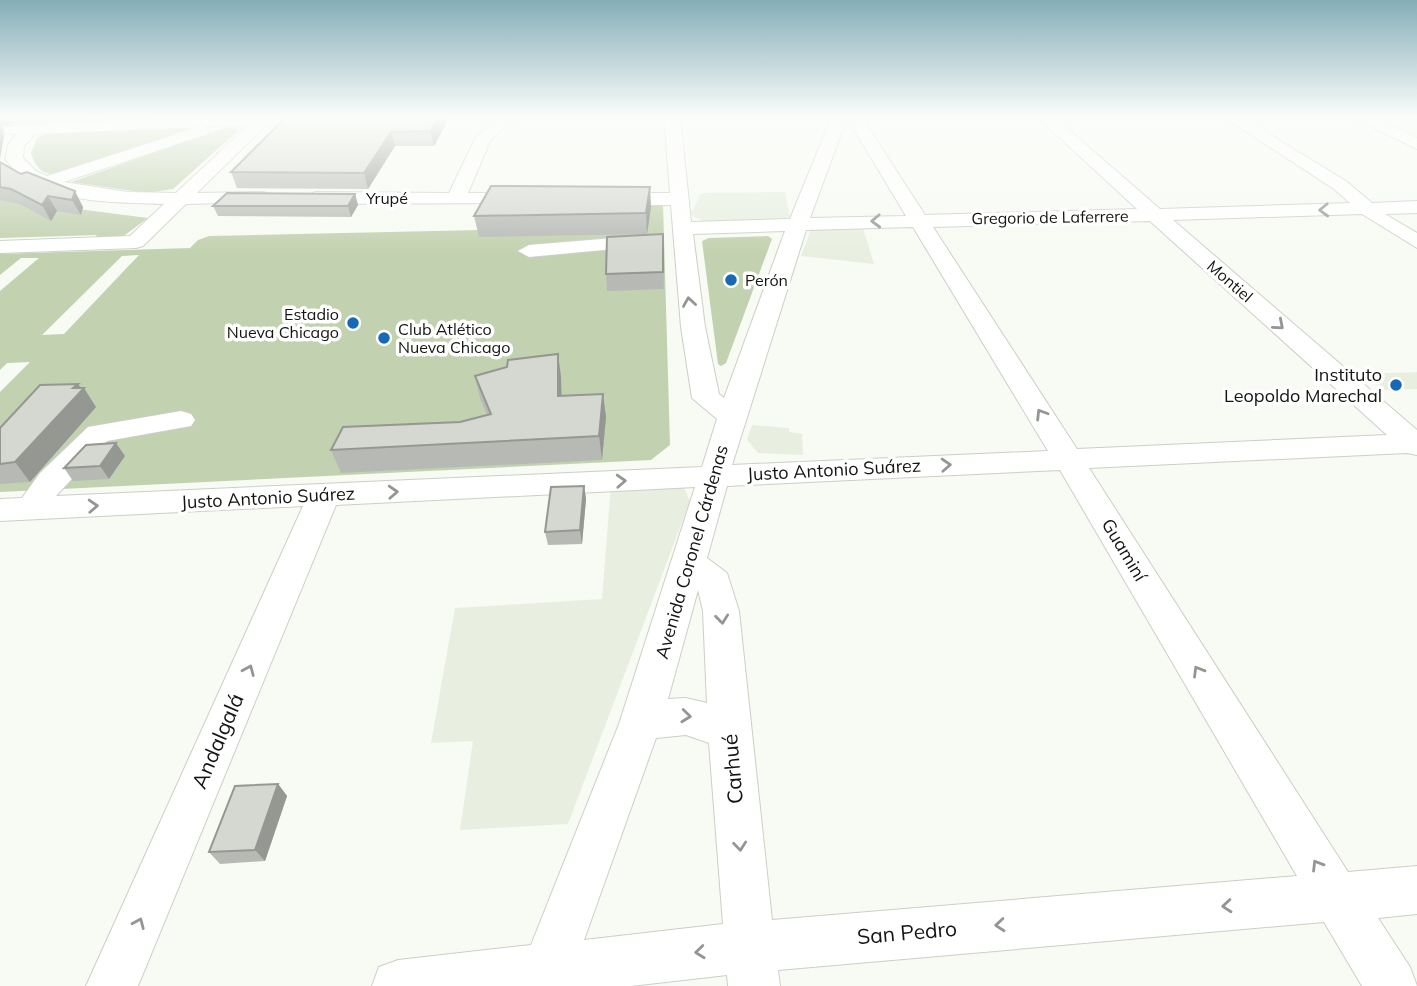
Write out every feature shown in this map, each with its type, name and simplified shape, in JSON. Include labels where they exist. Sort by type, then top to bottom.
[{"type":"street","name":"Yrupé","points":[[16,162],[27,175],[43,183],[103,195],[548,199]]},
{"type":"street","points":[[43,183],[105,162]]},
{"type":"street","points":[[0,247],[136,242],[217,162]]},
{"type":"street","points":[[456,198],[473,162]]},
{"type":"street","points":[[677,162],[683,263],[706,398],[732,416]]},
{"type":"street","name":"Avenida Coronel Cárdenas","points":[[544,979],[640,724],[732,416],[798,223],[822,162]]},
{"type":"street","name":"Guaminí","points":[[883,162],[1391,986]]},
{"type":"street","name":"Montiel","points":[[1095,162],[1416,444]]},
{"type":"street","points":[[1303,162],[1340,185],[1417,242]]},
{"type":"street","points":[[588,199],[681,199]]},
{"type":"street","name":"Gregorio de Laferrere","points":[[529,251],[798,223],[1417,207]]},
{"type":"street","points":[[15,510],[51,480],[98,433],[181,421]]},
{"type":"street","name":"Justo Antonio Suárez","points":[[15,510],[1416,444]]},
{"type":"street","name":"Andalgalá","points":[[112,986],[324,496]]},
{"type":"street","name":"Carhué","points":[[690,563],[714,583],[721,611],[729,733],[752,966]]},
{"type":"street","points":[[640,724],[663,716],[682,714],[700,718],[729,733]]},
{"type":"street","name":"San Pedro","points":[[398,986],[752,966],[1336,897],[1417,890]]},
{"type":"shaded area","points":[[785,192],[790,217],[784,220],[707,222],[690,215],[701,193]]},
{"type":"shaded area","points":[[862,225],[874,264],[801,256],[811,230]]},
{"type":"shaded area","name":"Instituto Leopoldo Marechal","points":[[1417,372],[1417,389],[1382,390],[1363,374]]},
{"type":"shaded area","points":[[752,425],[789,428],[789,432],[802,434],[803,455],[758,453],[747,440]]},
{"type":"shaded area","points":[[676,483],[684,488],[690,501],[568,824],[460,830],[473,741],[431,743],[455,608],[602,599],[611,484]]},
{"type":"green space","points":[[35,162],[91,162],[56,174],[40,169]]},
{"type":"green space","points":[[128,162],[203,162],[173,189],[147,193],[71,182]]},
{"type":"green space","points":[[0,199],[148,218],[118,240],[93,239],[97,235],[0,238]]},
{"type":"green space","name":"Club Atlético Nueva Chicago","points":[[491,203],[663,203],[670,445],[651,460],[0,492],[0,392],[30,362],[7,363],[0,370],[0,291],[39,258],[21,258],[0,275],[0,254],[190,248],[198,240],[209,236],[479,230]],"holes":[[[139,255],[64,334],[42,335],[122,256]]]},
{"type":"green space","points":[[768,236],[772,239],[726,363],[721,366],[718,364],[702,241],[709,238]]},
{"type":"building","points":[[0,162],[21,174],[27,172],[75,191],[72,200],[48,196],[42,205],[11,189],[0,187]]},
{"type":"building","points":[[241,162],[371,162],[364,173],[231,172]]},
{"type":"building","points":[[491,186],[650,187],[646,213],[474,216]]},
{"type":"building","points":[[227,193],[355,194],[348,206],[213,206]]},
{"type":"building","points":[[663,234],[663,272],[606,274],[607,237]]},
{"type":"building","points":[[558,354],[558,396],[603,394],[599,436],[331,450],[343,427],[460,422],[491,414],[475,376],[507,367],[508,360]]},
{"type":"building","points":[[78,384],[73,388],[84,388],[15,462],[0,464],[0,428],[40,385]]},
{"type":"building","points":[[116,443],[100,466],[64,468],[86,445]]},
{"type":"building","points":[[584,486],[580,530],[545,532],[551,487]]},
{"type":"building","points":[[278,784],[255,850],[209,852],[235,786]]},
{"type":"place","name":"Perón","points":[[731,280]]},
{"type":"place","name":"Estadio Nueva Chicago","points":[[353,323]]},
{"type":"place","name":"Club Atlético Nueva Chicago","points":[[384,338]]},
{"type":"place","name":"Instituto Leopoldo Marechal","points":[[1396,385]]}]
